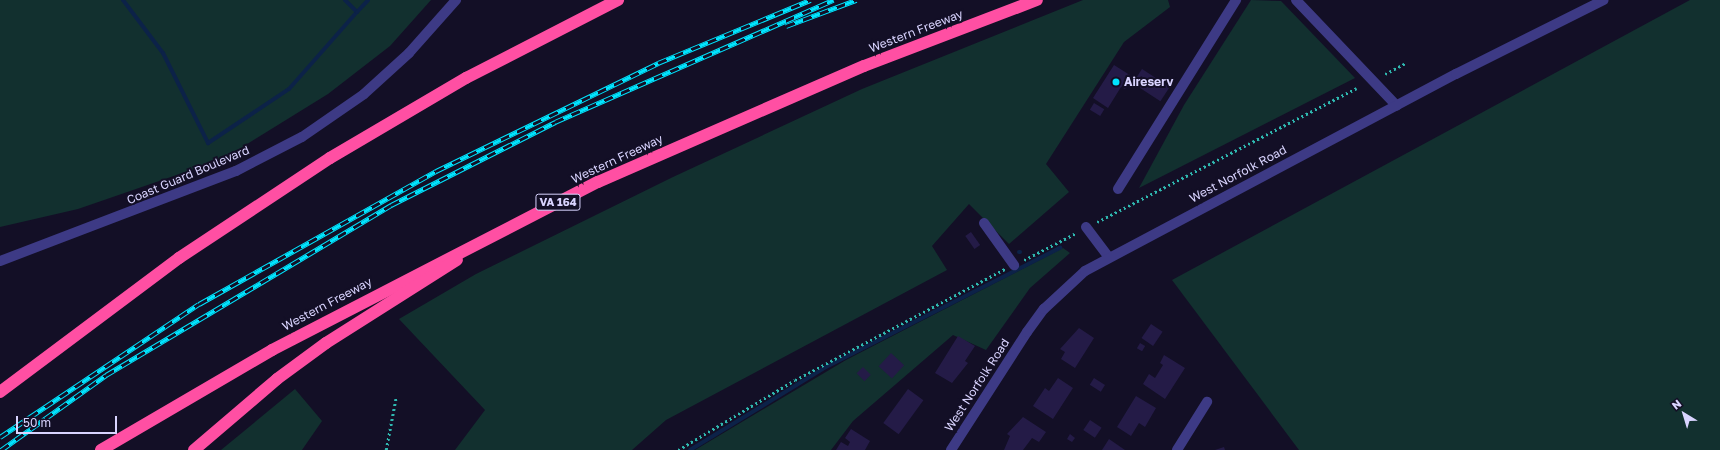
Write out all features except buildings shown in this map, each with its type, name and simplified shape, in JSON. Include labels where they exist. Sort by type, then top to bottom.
[{"type":"highway","points":[[0,392],[179,258],[324,162],[466,78],[618,0]]},
{"type":"highway","name":"Western Freeway","points":[[101,450],[272,350],[598,182],[857,69],[1037,0]]},
{"type":"highway","points":[[194,450],[277,379],[332,339],[448,266],[598,182]]},
{"type":"street","name":"Coast Guard Boulevard","points":[[0,261],[236,171],[302,137],[369,89],[409,53],[456,0]]},
{"type":"street","points":[[1118,189],[1236,0]]},
{"type":"street","points":[[1296,0],[1397,106]]},
{"type":"street","name":"West Norfolk Road","points":[[951,450],[1044,309],[1064,289],[1108,256],[1604,0]]},
{"type":"street","points":[[984,223],[1014,265]]},
{"type":"street","points":[[1086,227],[1108,256]]},
{"type":"street","points":[[1177,450],[1207,402]]},
{"type":"path","points":[[1385,74],[1406,63]]},
{"type":"path","points":[[678,450],[795,380],[1086,227],[1357,88]]},
{"type":"path","points":[[386,450],[396,397]]},
{"type":"green space","points":[[0,0],[431,0],[390,46],[328,94],[223,159],[78,209],[0,227]]},
{"type":"green space","points":[[1083,0],[1168,0],[1170,7],[1124,42],[1046,164],[1069,192],[1009,244],[969,204],[932,246],[947,270],[666,420],[632,450],[455,450],[485,410],[399,319],[476,274],[673,177],[862,89]]},
{"type":"green space","points":[[1251,0],[1281,1],[1355,78],[1139,188],[1184,105]]},
{"type":"green space","points":[[1690,0],[1720,0],[1720,450],[1299,450],[1172,280]]},
{"type":"green space","points":[[1063,248],[1070,253],[1030,288],[986,350],[953,335],[853,421],[831,450],[695,450],[846,360]]},
{"type":"green space","points":[[295,389],[322,421],[302,450],[221,450]]},
{"type":"waterway","points":[[123,0],[163,53],[208,143],[289,89],[357,12],[345,0]]},
{"type":"waterway","points":[[357,12],[368,0]]},
{"type":"waterway","points":[[690,450],[826,367],[1060,248]]},
{"type":"railway","points":[[0,437],[199,304],[436,171],[658,63],[810,0]]},
{"type":"railway","points":[[1,450],[106,375],[391,205],[555,122],[833,0]]},
{"type":"railway","points":[[786,26],[856,0]]},
{"type":"place","name":"Aireserv","points":[[1116,82]]}]
